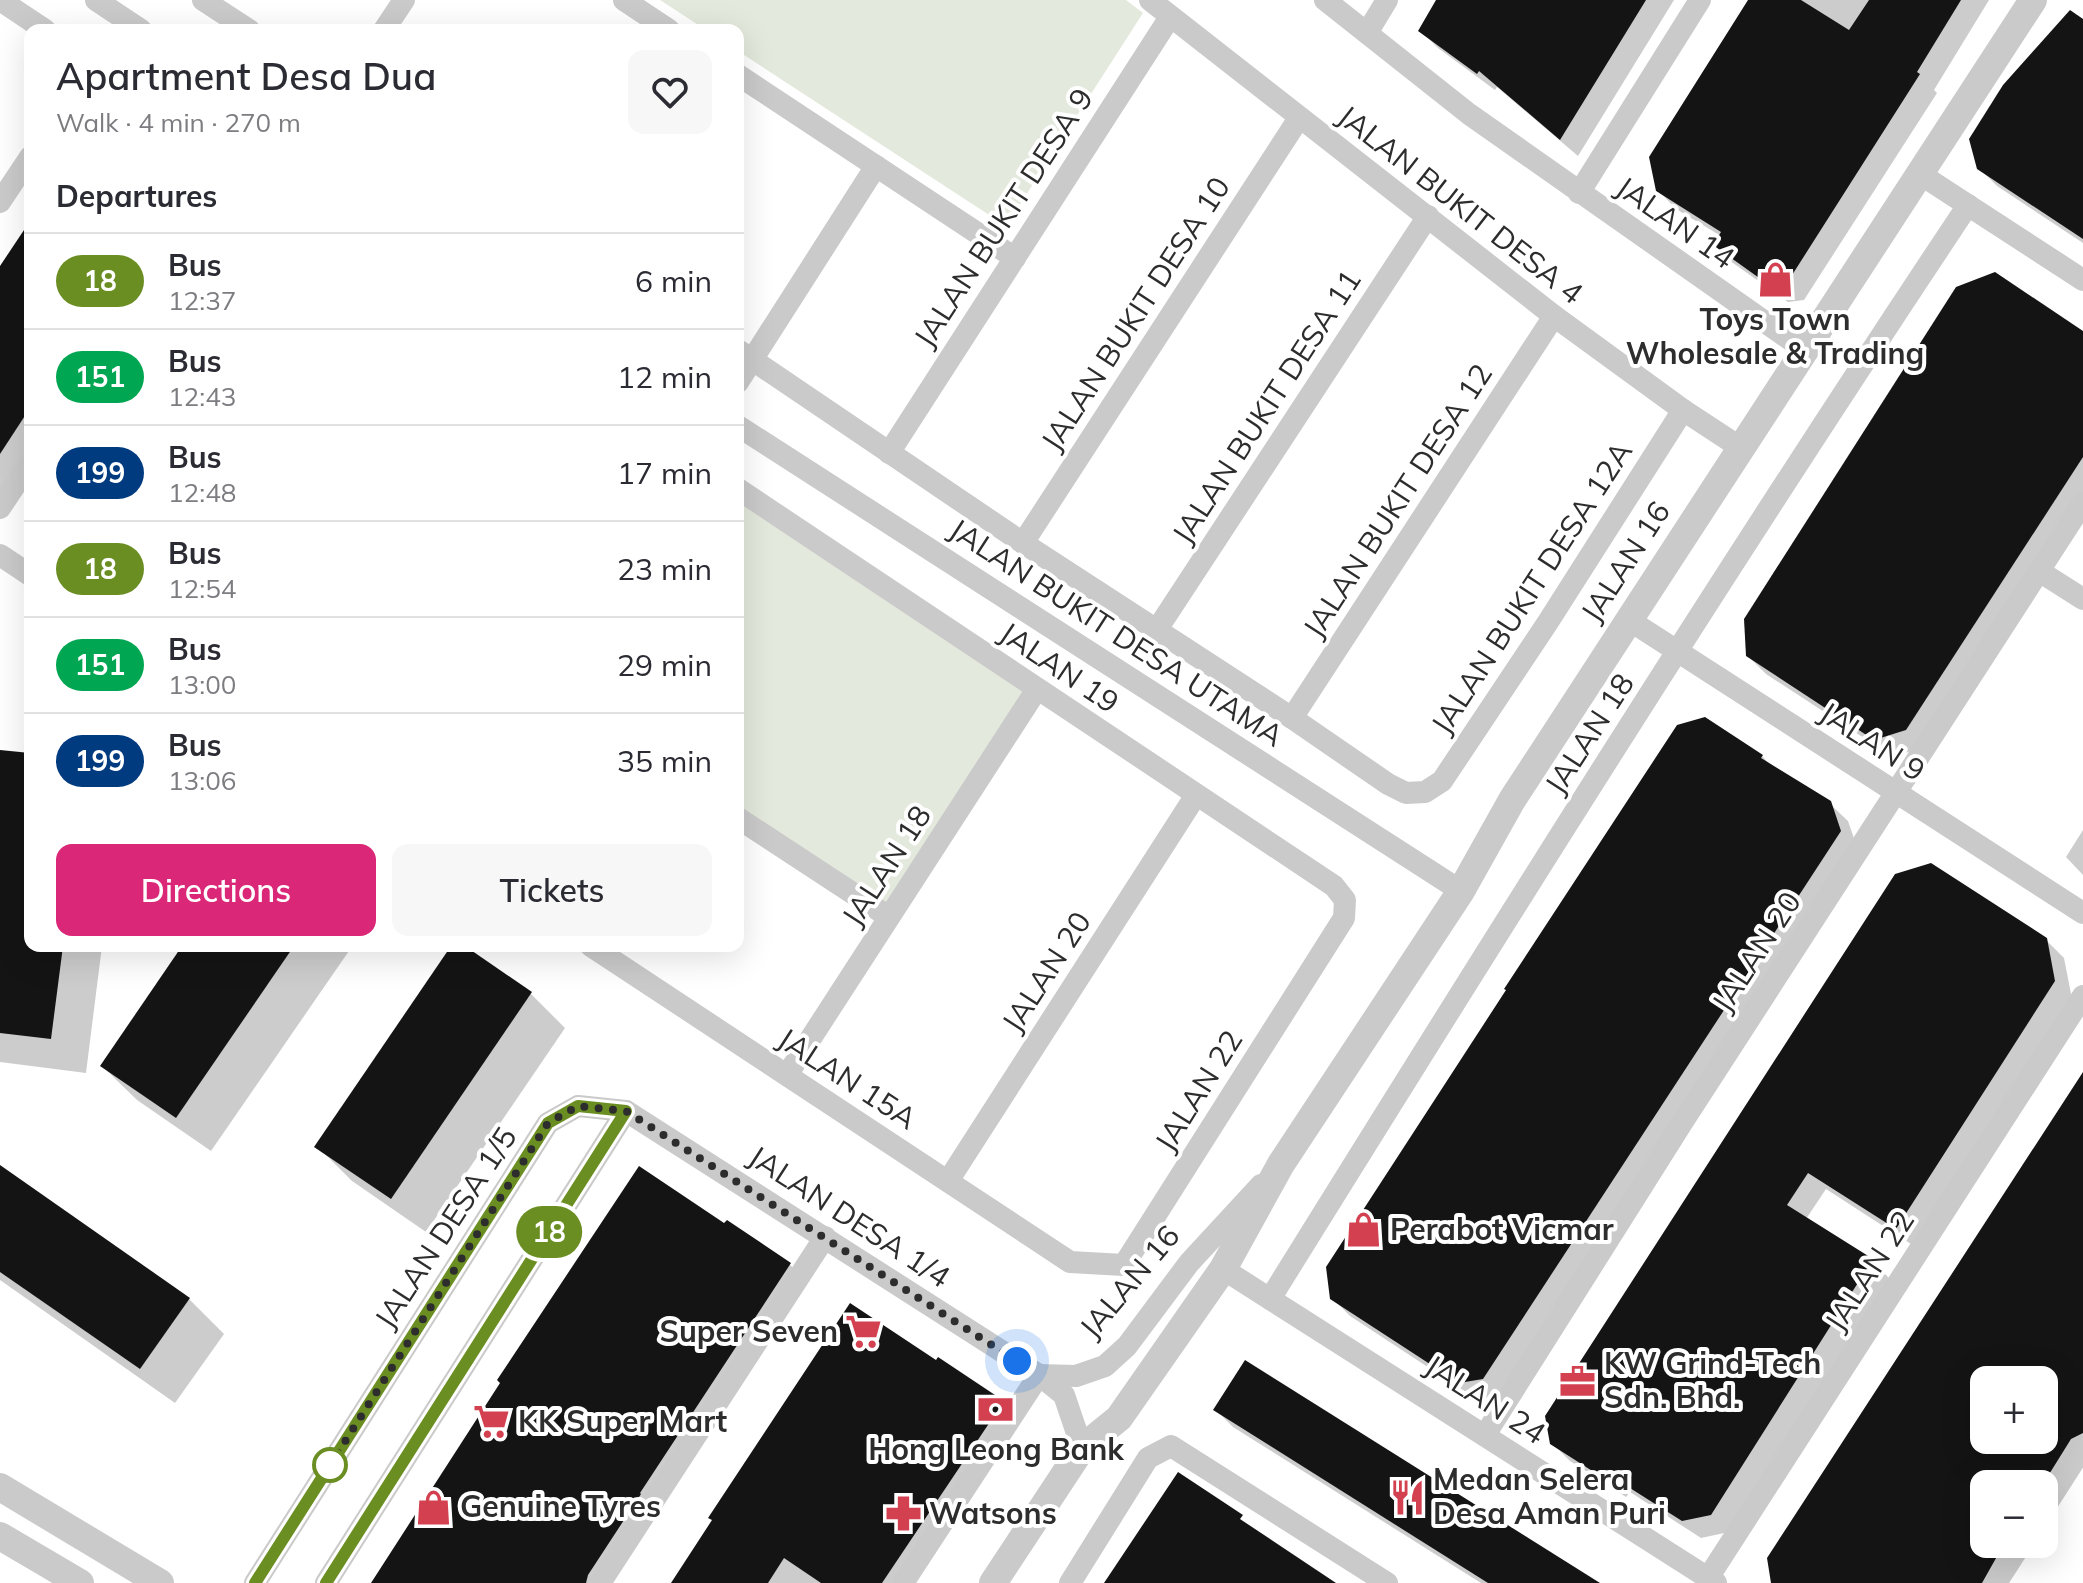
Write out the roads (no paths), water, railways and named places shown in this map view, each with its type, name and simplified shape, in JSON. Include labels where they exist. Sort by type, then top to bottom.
[{"type":"street","points":[[0,0],[36,24]]},
{"type":"street","points":[[96,0],[132,24]]},
{"type":"street","points":[[203,0],[240,24]]},
{"type":"street","points":[[388,24],[404,0]]},
{"type":"street","points":[[624,0],[660,24]]},
{"type":"street","name":"JALAN BUKIT DESA 4","points":[[1150,0],[1554,316],[1683,410],[1741,448]]},
{"type":"street","points":[[1325,0],[1469,114],[1579,193]]},
{"type":"street","points":[[1367,33],[1387,0]]},
{"type":"street","name":"JALAN 14","points":[[1700,0],[1579,193],[1805,350]]},
{"type":"street","name":"JALAN 16","points":[[993,1583],[1082,1448],[1119,1418],[1223,1269],[1281,1164],[1461,891],[1512,800],[2033,0]]},
{"type":"street","name":"JALAN BUKIT DESA 9","points":[[889,453],[1170,17]]},
{"type":"street","points":[[744,79],[1015,258]]},
{"type":"street","name":"JALAN BUKIT DESA 10","points":[[1023,543],[1299,118]]},
{"type":"street","points":[[1,199],[24,166]]},
{"type":"street","points":[[745,355],[876,166]]},
{"type":"street","points":[[1920,174],[2083,280]]},
{"type":"street","name":"JALAN 18","points":[[1270,1299],[1468,980],[1816,432],[1968,205]]},
{"type":"street","name":"JALAN BUKIT DESA 11","points":[[1156,631],[1428,216]]},
{"type":"street","name":"JALAN BUKIT DESA 12","points":[[1292,718],[1554,316]]},
{"type":"street","name":"JALAN BUKIT DESA UTAMA","points":[[745,355],[1388,784],[1406,793],[1425,792]]},
{"type":"street","name":"JALAN BUKIT DESA 12A","points":[[1425,792],[1442,781],[1556,610],[1683,410]]},
{"type":"street","name":"JALAN BUKIT DESA UTAMA","points":[[744,430],[1461,891]]},
{"type":"street","points":[[0,508],[24,472]]},
{"type":"street","name":"JALAN 19","points":[[744,493],[1334,886],[1345,900]]},
{"type":"street","name":"JALAN 20","points":[[1485,1435],[1682,1123],[2083,503]]},
{"type":"street","points":[[0,555],[24,571]]},
{"type":"street","points":[[2039,571],[2083,599]]},
{"type":"street","name":"JALAN 9","points":[[1629,620],[2083,913]]},
{"type":"street","name":"JALAN 18","points":[[787,1075],[1037,689]]},
{"type":"street","name":"JALAN 20","points":[[948,1181],[1196,795]]},
{"type":"street","points":[[744,822],[889,917]]},
{"type":"street","name":"JALAN 22","points":[[1070,1262],[1124,1265],[1344,918],[1345,900]]},
{"type":"street","name":"JALAN 15A","points":[[600,952],[1070,1262]]},
{"type":"street","name":"JALAN 22","points":[[1712,1580],[2083,996]]},
{"type":"street","name":"JALAN DESA 1/5","points":[[259,1581],[548,1123],[578,1106],[626,1111]]},
{"type":"street","points":[[326,1583],[626,1111]]},
{"type":"street","name":"JALAN DESA 1/4","points":[[626,1111],[1039,1375]]},
{"type":"street","name":"JALAN 16","points":[[1039,1375],[1076,1376],[1105,1366],[1127,1346],[1189,1263],[1281,1164]]},
{"type":"street","points":[[600,1583],[825,1237]]},
{"type":"street","name":"JALAN 24","points":[[1223,1269],[1712,1580]]},
{"type":"street","points":[[903,1583],[1039,1375],[1064,1395],[1082,1448]]},
{"type":"street","points":[[1070,1583],[1148,1458],[1171,1446],[1357,1575],[1387,1583]]},
{"type":"street","points":[[2058,1486],[2083,1447]]},
{"type":"street","points":[[0,1487],[160,1583]]},
{"type":"street","points":[[0,1536],[80,1583]]},
{"type":"street","points":[[1996,1583],[2012,1558]]},
{"type":"place","name":"Toys Town Wholesale & Trading","points":[[1775,279]]},
{"type":"place","name":"Perabot Vicmar","points":[[1364,1230]]},
{"type":"place","name":"Super Seven","points":[[864,1332]]},
{"type":"place","name":"KW Grind-Tech Sdn. Bhd.","points":[[1578,1381]]},
{"type":"place","name":"Hong Leong Bank","points":[[996,1409]]},
{"type":"place","name":"KK Super Mart","points":[[492,1422]]},
{"type":"place","name":"Medan Selera Desa Aman Puri","points":[[1407,1497]]},
{"type":"place","name":"Genuine Tyres","points":[[434,1507]]},
{"type":"place","name":"Watsons","points":[[903,1514]]}]
